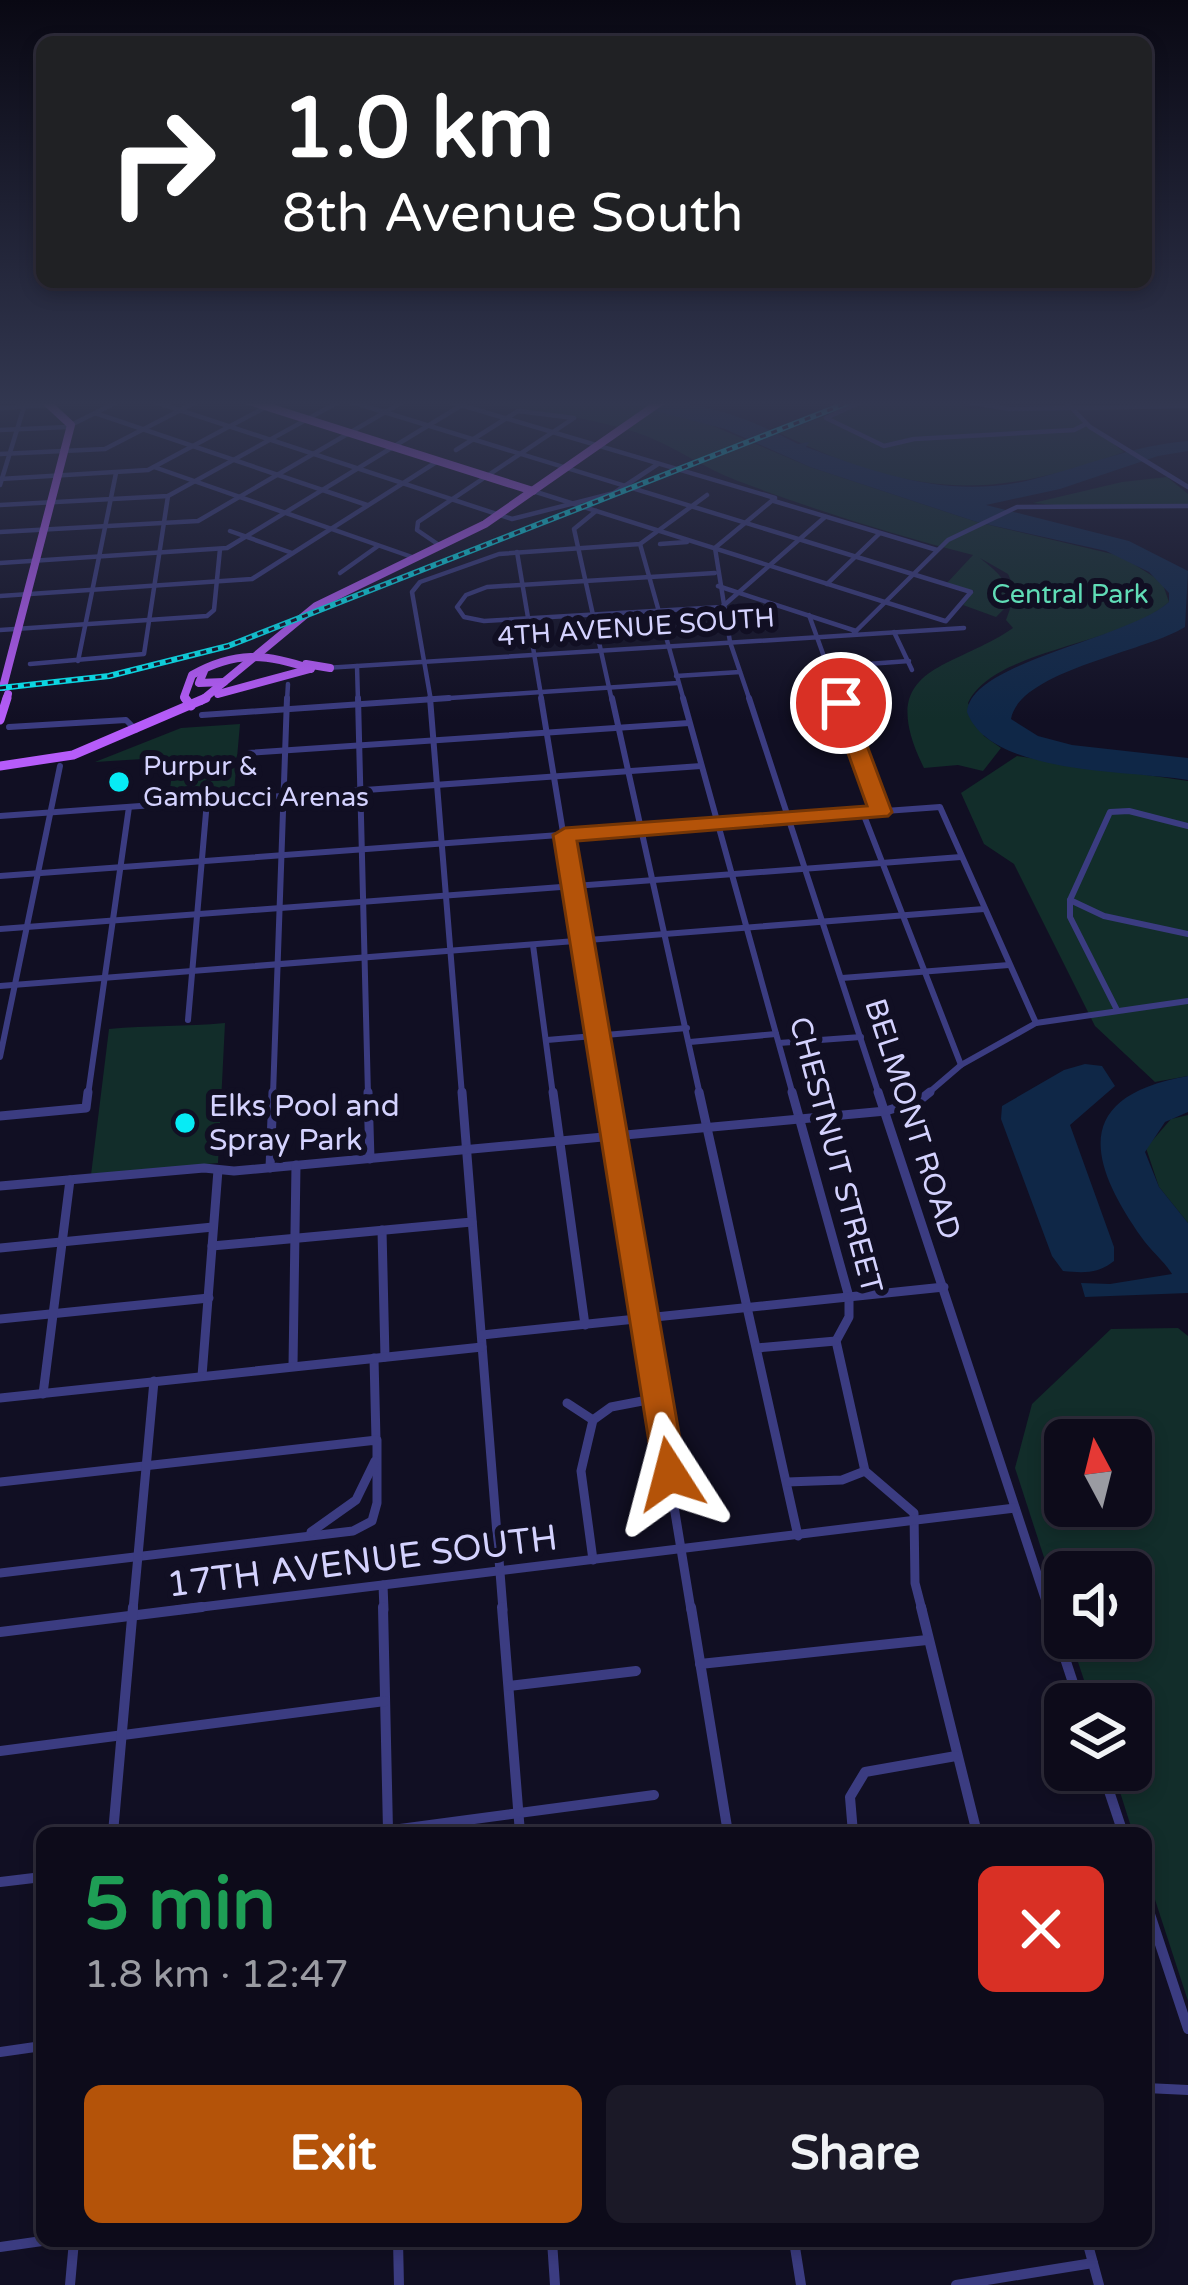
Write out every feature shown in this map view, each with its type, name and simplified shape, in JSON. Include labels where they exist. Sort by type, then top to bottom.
[{"type":"main road","points":[[0,720],[17,629],[50,507]]},
{"type":"main road","points":[[204,700],[316,606],[511,507]]},
{"type":"main road","points":[[191,706],[184,697],[186,682],[223,660],[255,652],[329,668]]},
{"type":"main road","points":[[223,660],[197,680],[211,686],[232,678]]},
{"type":"main road","points":[[285,660],[310,669]]},
{"type":"main road","points":[[254,661],[261,670],[310,669]]},
{"type":"main road","points":[[0,769],[60,766],[245,684],[310,669]]},
{"type":"main road","points":[[0,769],[90,752]]},
{"type":"street","points":[[78,661],[109,507]]},
{"type":"street","points":[[30,664],[142,656],[166,507]]},
{"type":"street","points":[[0,532],[198,521],[223,507]]},
{"type":"street","points":[[267,507],[412,557]]},
{"type":"street","points":[[0,563],[220,549],[295,507]]},
{"type":"street","points":[[0,596],[256,577],[368,507]]},
{"type":"street","points":[[439,544],[416,526],[442,507]]},
{"type":"street","points":[[475,507],[520,520],[571,507]]},
{"type":"street","points":[[582,507],[946,621],[970,592],[694,507]]},
{"type":"street","points":[[520,1827],[438,785],[427,662],[412,592],[416,585],[485,557],[640,544],[691,507]]},
{"type":"street","points":[[715,548],[766,507]]},
{"type":"street","points":[[794,507],[937,550]]},
{"type":"street","points":[[718,586],[855,632],[948,540],[1011,509],[1040,507]]},
{"type":"street","points":[[1086,507],[1181,507]]},
{"type":"street","points":[[596,511],[574,529],[798,1536]]},
{"type":"street","points":[[716,573],[487,587],[466,595],[458,607],[473,620],[722,607],[826,517]]},
{"type":"street","points":[[230,531],[293,554]]},
{"type":"street","points":[[827,584],[880,533]]},
{"type":"street","points":[[660,544],[695,542]]},
{"type":"street","name":"CHESTNUT STREET","points":[[640,544],[849,1297],[849,1317],[836,1341],[866,1471]]},
{"type":"street","points":[[340,573],[380,545]]},
{"type":"street","name":"BELMONT ROAD","points":[[715,548],[730,642],[1073,1683]]},
{"type":"street","points":[[0,630],[210,615],[220,549]]},
{"type":"street","points":[[517,553],[727,1827]]},
{"type":"street","points":[[809,615],[880,812]]},
{"type":"street","name":"4TH AVENUE SOUTH","points":[[310,669],[964,628],[946,621]]},
{"type":"street","points":[[894,632],[913,670]]},
{"type":"street","points":[[827,667],[909,662]]},
{"type":"street","points":[[357,666],[370,1159]]},
{"type":"street","points":[[202,715],[610,688],[740,672]]},
{"type":"street","points":[[270,1168],[288,684]]},
{"type":"street","points":[[9,728],[126,720],[137,731]]},
{"type":"street","points":[[248,754],[689,723]]},
{"type":"street","points":[[0,1057],[60,766]]},
{"type":"street","points":[[0,816],[701,766]]},
{"type":"street","points":[[188,1020],[208,801]]},
{"type":"street","points":[[0,1116],[86,1108],[129,807]]},
{"type":"street","points":[[0,877],[940,807],[1036,1023]]},
{"type":"street","points":[[1118,1010],[1070,917],[1070,900],[1106,815],[1117,811],[1188,826]]},
{"type":"street","points":[[863,813],[961,1065]]},
{"type":"street","points":[[0,929],[961,856]]},
{"type":"street","points":[[1070,900],[1104,916],[1188,934]]},
{"type":"street","points":[[0,986],[984,908]]},
{"type":"street","points":[[533,945],[585,1325]]},
{"type":"street","points":[[842,978],[1009,965]]},
{"type":"street","points":[[0,1186],[296,1166],[886,1111],[920,1100],[961,1065],[1036,1023],[1188,1001]]},
{"type":"street","points":[[547,1040],[687,1028]]},
{"type":"street","points":[[690,1042],[861,1036]]},
{"type":"street","points":[[293,1366],[296,1166]]},
{"type":"street","points":[[202,1376],[218,1170]]},
{"type":"street","points":[[43,1394],[70,1180]]},
{"type":"street","points":[[212,1246],[472,1222]]},
{"type":"street","points":[[0,1248],[213,1227]]},
{"type":"street","points":[[295,1537],[322,1528],[356,1500],[375,1460],[382,1230]]},
{"type":"street","points":[[0,1398],[380,1357],[585,1325],[944,1287]]},
{"type":"street","points":[[0,1319],[209,1298]]},
{"type":"street","points":[[757,1348],[836,1341]]},
{"type":"street","points":[[114,1827],[154,1381]]},
{"type":"street","points":[[593,1560],[580,1461],[584,1437],[593,1420],[611,1406],[658,1398]]},
{"type":"street","points":[[567,1403],[593,1420]]},
{"type":"street","points":[[0,1482],[376,1439]]},
{"type":"street","points":[[0,1573],[352,1531],[372,1521],[377,1503],[376,1439]]},
{"type":"street","points":[[787,1482],[842,1480],[866,1471],[914,1513],[914,1578],[974,1827]]},
{"type":"street","name":"17TH AVENUE SOUTH","points":[[0,1632],[1016,1508]]},
{"type":"street","points":[[383,1586],[388,1827]]},
{"type":"street","points":[[700,1664],[927,1640]]},
{"type":"street","points":[[509,1686],[636,1670]]},
{"type":"street","points":[[0,1751],[386,1701]]},
{"type":"street","points":[[853,1827],[850,1797],[866,1772],[956,1756]]},
{"type":"street","points":[[1109,1791],[1121,1827]]},
{"type":"street","points":[[422,1827],[654,1795]]},
{"type":"street","points":[[0,1882],[36,1878]]},
{"type":"street","points":[[1152,1920],[1188,2029]]},
{"type":"street","points":[[0,2052],[36,2047]]},
{"type":"street","points":[[1152,2088],[1188,2090]]},
{"type":"street","points":[[0,2247],[36,2242]]},
{"type":"street","points":[[70,2285],[73,2247]]},
{"type":"street","points":[[398,2247],[399,2285]]},
{"type":"street","points":[[552,2247],[555,2285]]},
{"type":"street","points":[[795,2247],[801,2285]]},
{"type":"street","points":[[1089,2247],[1099,2285]]},
{"type":"street","points":[[956,2285],[1093,2264]]},
{"type":"green space","name":"Central Park","points":[[812,507],[930,507],[1121,556],[1162,582],[1169,602],[1121,629],[1003,670],[968,703],[984,736],[1001,748],[983,771],[958,765],[924,768],[911,734],[908,709],[913,690],[944,664],[1013,628],[1006,620],[1016,592],[1008,574],[980,558],[1005,583],[1007,606],[996,617],[963,605],[974,591],[947,583],[973,555]]},
{"type":"green space","points":[[240,724],[234,792],[169,797],[174,757],[95,762],[181,728]]},
{"type":"green space","points":[[1017,756],[1188,781],[1188,1076],[1155,1082],[1095,1026],[1014,864],[984,844],[961,793]]},
{"type":"green space","points":[[225,1023],[218,1163],[91,1175],[109,1029]]},
{"type":"green space","points":[[1188,1115],[1188,1223],[1159,1187],[1146,1148],[1171,1119]]},
{"type":"green space","points":[[1178,1328],[1188,1336],[1188,2001],[1152,1890],[1152,1827],[1131,1827],[1120,1791],[1152,1791],[1152,1683],[1085,1683],[1077,1659],[1152,1659],[1152,1551],[1044,1551],[1044,1557],[1015,1468],[1032,1404],[1111,1329]]},
{"type":"water","points":[[930,507],[992,507],[1129,541],[1188,571],[1185,627],[1059,675],[1019,702],[1011,719],[1038,736],[1072,745],[1188,758],[1188,780],[1032,759],[981,733],[967,712],[975,694],[994,679],[1148,616],[1169,602],[1169,593],[1149,572],[1106,551]]},
{"type":"water","points":[[1085,1064],[1102,1066],[1115,1086],[1070,1125],[1114,1247],[1114,1261],[1096,1270],[1063,1271],[1052,1256],[1001,1119],[1002,1106],[1064,1070]]},
{"type":"water","points":[[1188,1076],[1188,1112],[1165,1122],[1145,1152],[1159,1187],[1188,1223],[1188,1293],[1085,1297],[1081,1283],[1110,1284],[1172,1274],[1123,1209],[1102,1157],[1101,1135],[1109,1115],[1125,1099],[1151,1085]]},
{"type":"railway","points":[[0,688],[109,676],[228,646],[583,507]]},
{"type":"place","name":"Purpur & Gambucci Arenas","points":[[119,782]]},
{"type":"place","name":"Elks Pool and Spray Park","points":[[185,1123]]},
{"type":"route","points":[[670,1474],[565,835],[880,812],[841,703]]}]
